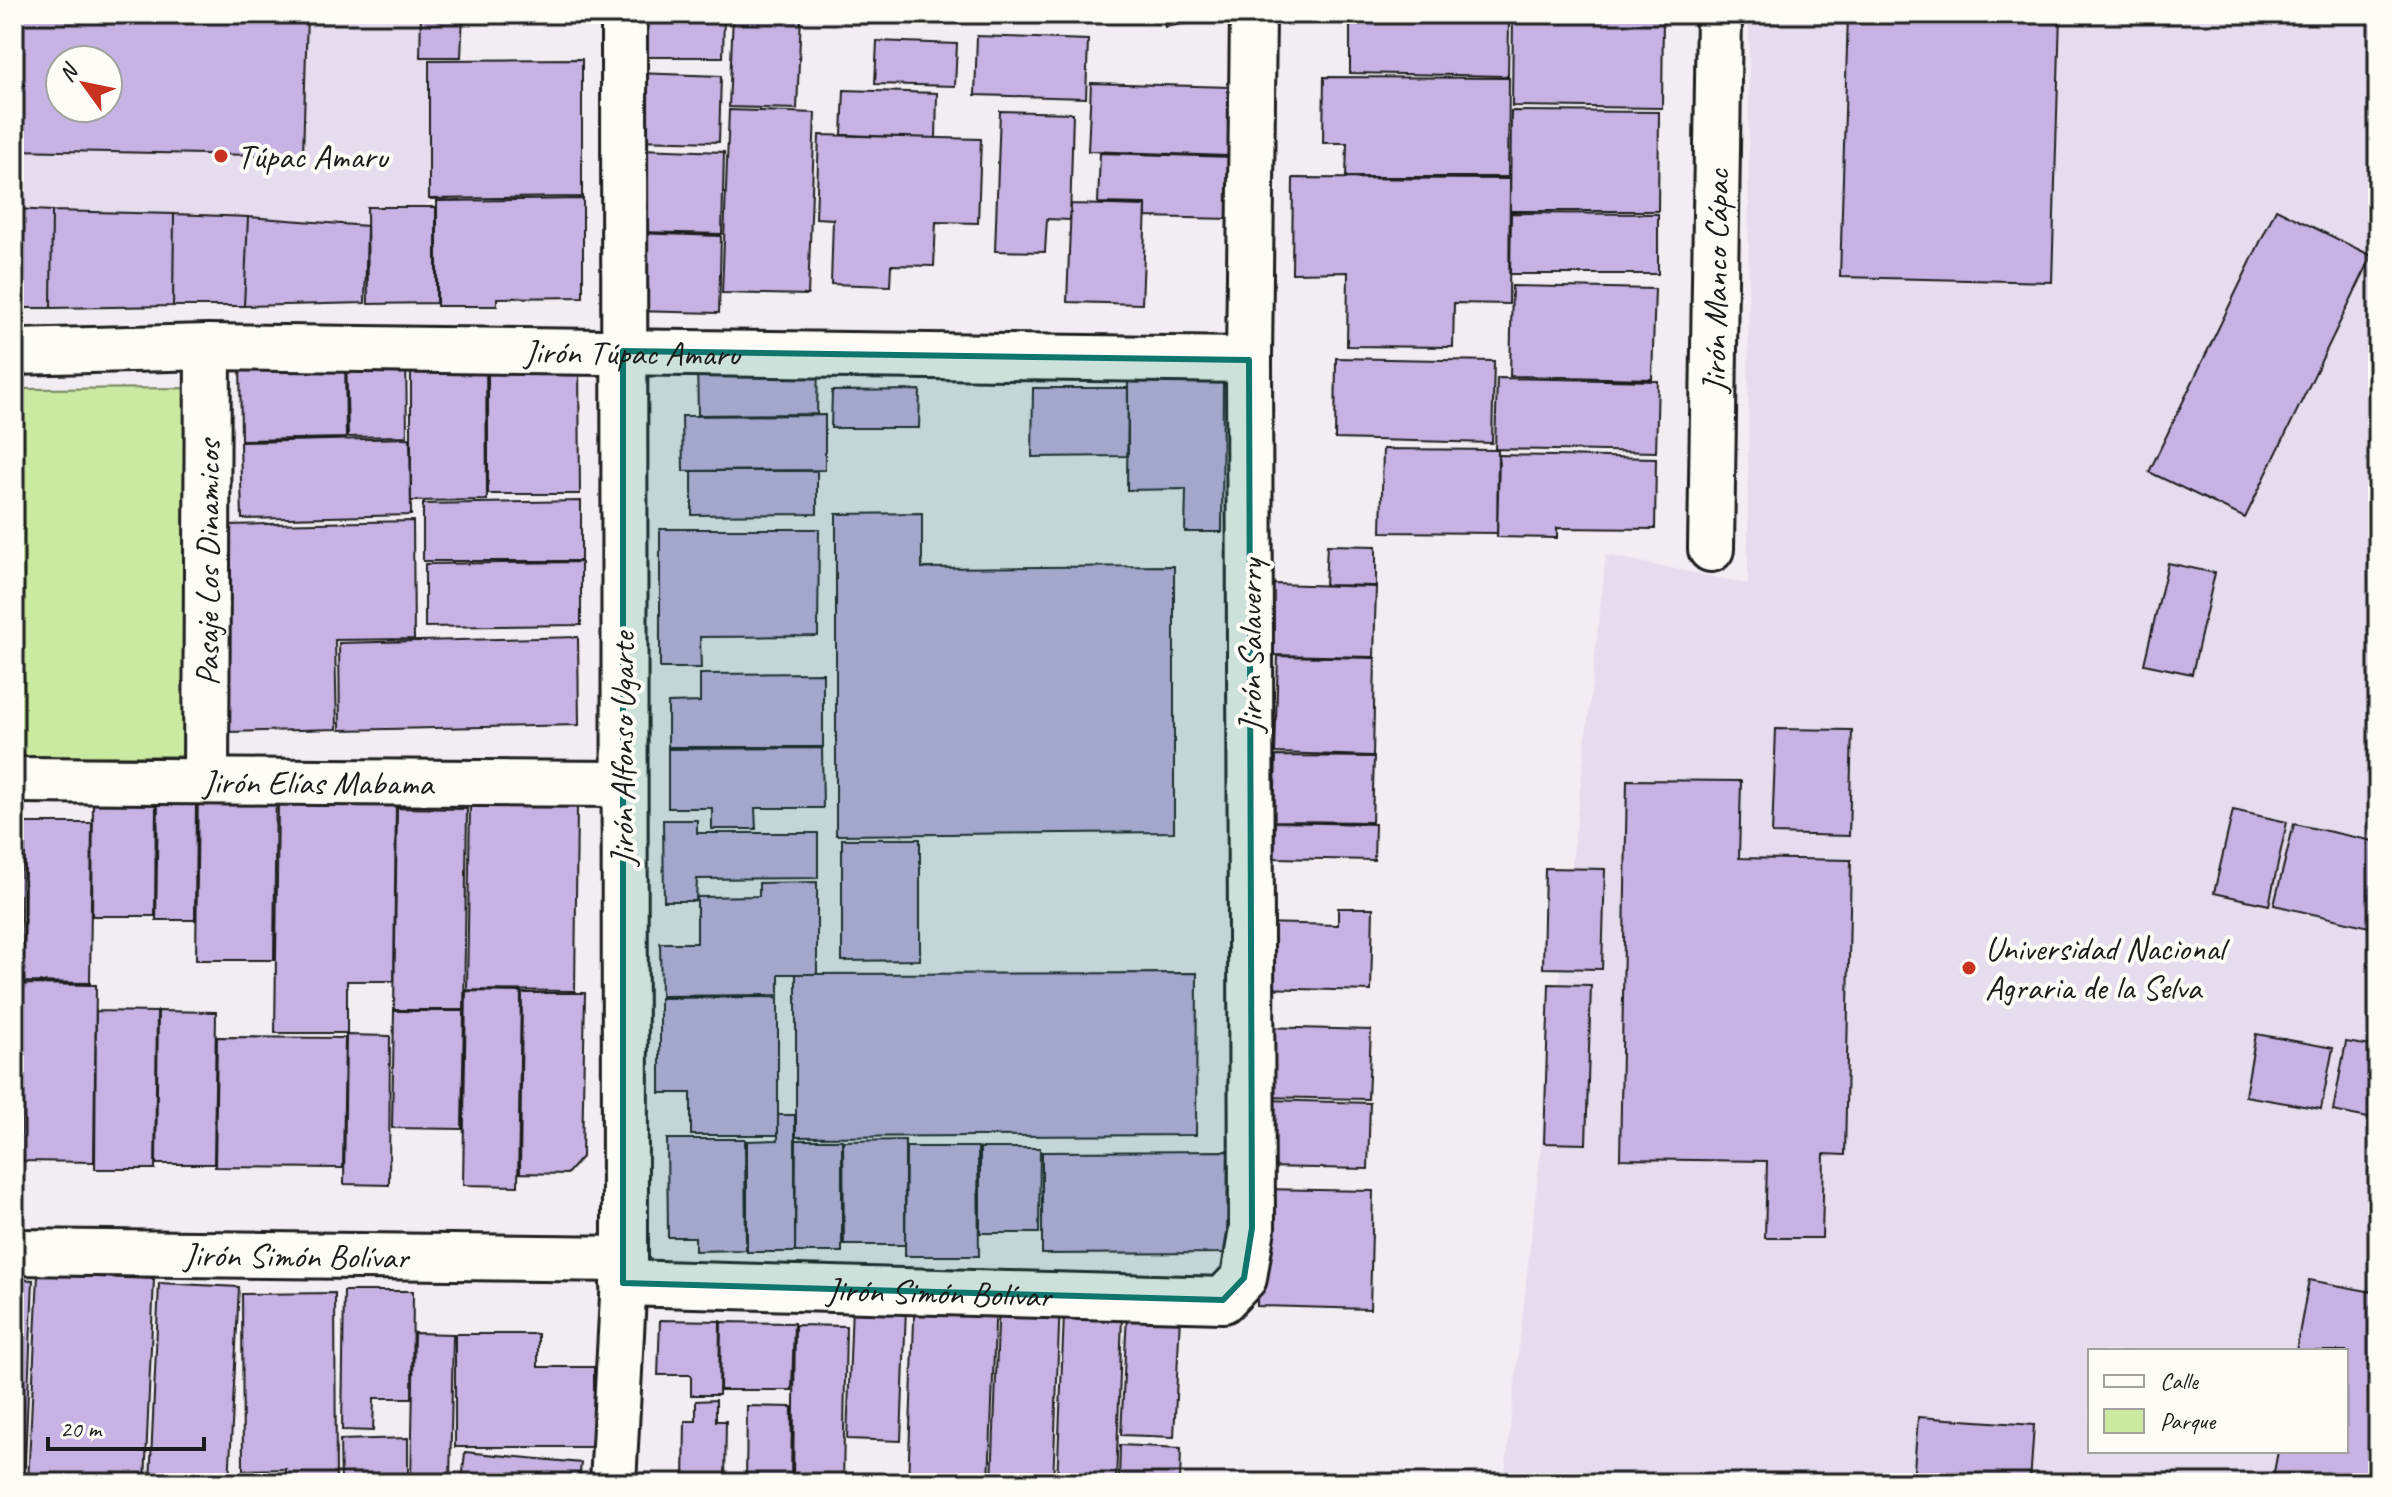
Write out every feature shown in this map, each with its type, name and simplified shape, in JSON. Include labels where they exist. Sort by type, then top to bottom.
[{"type":"street","name":"Jirón Alfonso Ugarte","points":[[613,1483],[624,1271],[624,14]]},
{"type":"street","name":"Jirón Salaverry","points":[[1244,1278],[1252,1228],[1249,360],[1253,14]]},
{"type":"street","name":"Jirón Manco Cápac","points":[[1711,549],[1719,14]]},
{"type":"street","name":"Jirón Túpac Amaru","points":[[14,352],[208,347],[1249,360]]},
{"type":"street","name":"Pasaje Los Dinamicos","points":[[206,779],[208,347]]},
{"type":"street","name":"Jirón Elías Mabama","points":[[14,780],[622,784]]},
{"type":"street","name":"Jirón Simón Bolívar","points":[[14,1252],[624,1271],[1223,1300],[1244,1278]]},
{"type":"highlighted area","points":[[623,351],[1249,360],[1252,1228],[1244,1278],[1223,1300],[623,1283]]},
{"type":"shaded area","name":"Túpac Amaru","points":[[14,14],[426,14],[430,203],[367,226],[174,214],[14,209]]},
{"type":"shaded area","name":"Universidad Nacional Agraria de la Selva","points":[[1749,14],[2378,14],[2378,1483],[1504,1483],[1606,555],[1748,584]]},
{"type":"green space","points":[[207,388],[209,756],[14,757],[14,389]]},
{"type":"building","points":[[14,14],[307,14],[303,156],[14,150]]},
{"type":"building","points":[[421,14],[463,14],[461,57],[420,57]]},
{"type":"building","points":[[522,14],[571,14],[571,21],[522,19]]},
{"type":"building","points":[[633,14],[724,14],[723,57],[632,57]]},
{"type":"building","points":[[733,14],[801,14],[797,109],[729,107]]},
{"type":"building","points":[[984,14],[1055,14],[1055,23],[984,23]]},
{"type":"building","points":[[1162,14],[1221,14],[1222,17],[1165,27]]},
{"type":"building","points":[[1350,14],[1505,14],[1505,19],[1350,18]]},
{"type":"building","points":[[1513,14],[1663,14],[1662,108],[1512,106]]},
{"type":"building","points":[[1848,14],[2060,14],[2052,282],[1840,277]]},
{"type":"building","points":[[1350,20],[1509,22],[1508,76],[1350,73]]},
{"type":"building","points":[[977,36],[1088,40],[1086,98],[975,95]]},
{"type":"building","points":[[877,41],[957,44],[955,86],[875,84]]},
{"type":"building","points":[[582,59],[582,197],[429,199],[429,60]]},
{"type":"building","points":[[635,73],[721,76],[719,142],[633,140]]},
{"type":"building","points":[[1324,77],[1509,78],[1508,177],[1346,177],[1347,143],[1323,143]]},
{"type":"building","points":[[1091,83],[1230,87],[1228,156],[1088,151]]},
{"type":"building","points":[[844,90],[937,93],[936,138],[842,135]]},
{"type":"building","points":[[729,110],[815,113],[808,295],[722,293]]},
{"type":"building","points":[[1000,111],[1073,113],[1070,220],[1047,219],[1045,252],[995,251]]},
{"type":"building","points":[[1511,111],[1659,112],[1658,211],[1510,211]]},
{"type":"building","points":[[819,135],[981,139],[978,223],[936,222],[934,266],[891,265],[890,286],[831,284],[833,219],[816,218]]},
{"type":"building","points":[[641,149],[724,152],[722,234],[638,232]]},
{"type":"building","points":[[1100,153],[1233,157],[1230,219],[1146,217],[1146,204],[1098,203]]},
{"type":"building","points":[[1293,178],[1510,179],[1509,304],[1454,303],[1453,347],[1347,346],[1348,272],[1292,273]]},
{"type":"building","points":[[583,199],[583,297],[497,298],[497,306],[437,306],[437,201]]},
{"type":"building","points":[[1071,204],[1146,206],[1142,304],[1067,302]]},
{"type":"building","points":[[367,207],[436,207],[436,303],[368,304]]},
{"type":"building","points":[[14,209],[52,211],[51,308],[14,308]]},
{"type":"building","points":[[2276,209],[2372,256],[2245,518],[2149,472]]},
{"type":"building","points":[[52,211],[174,214],[173,306],[51,308]]},
{"type":"building","points":[[1511,213],[1658,214],[1658,274],[1510,274]]},
{"type":"building","points":[[174,214],[248,217],[244,306],[173,306]]},
{"type":"building","points":[[248,217],[367,226],[365,303],[244,306]]},
{"type":"building","points":[[634,233],[721,236],[719,313],[631,311]]},
{"type":"building","points":[[1512,286],[1655,289],[1652,379],[1510,376]]},
{"type":"building","points":[[411,350],[486,350],[487,500],[411,501]]},
{"type":"building","points":[[406,351],[407,436],[348,437],[346,352]]},
{"type":"building","points":[[345,352],[346,438],[241,440],[240,354]]},
{"type":"building","points":[[1336,358],[1494,361],[1492,443],[1335,439]]},
{"type":"building","points":[[579,362],[580,494],[488,494],[488,363]]},
{"type":"building","points":[[818,362],[817,414],[698,415],[697,363]]},
{"type":"building","points":[[1497,378],[1658,381],[1656,452],[1495,449]]},
{"type":"building","points":[[1223,381],[1222,532],[1185,532],[1186,489],[1127,490],[1128,382]]},
{"type":"building","points":[[1033,388],[1128,388],[1128,456],[1032,457]]},
{"type":"building","points":[[920,390],[919,428],[831,428],[832,391]]},
{"type":"building","points":[[825,415],[825,470],[683,471],[682,416]]},
{"type":"building","points":[[410,438],[411,515],[242,519],[240,442]]},
{"type":"building","points":[[1383,449],[1498,450],[1497,533],[1381,532]]},
{"type":"building","points":[[1499,455],[1656,458],[1655,529],[1557,528],[1557,538],[1497,537]]},
{"type":"building","points":[[692,471],[817,471],[817,514],[692,515]]},
{"type":"building","points":[[581,501],[581,561],[423,561],[423,504]]},
{"type":"building","points":[[922,513],[922,568],[1174,566],[1174,832],[836,835],[836,514]]},
{"type":"building","points":[[413,521],[414,639],[335,640],[337,729],[230,732],[227,525]]},
{"type":"building","points":[[660,529],[819,529],[818,636],[700,637],[701,668],[660,668]]},
{"type":"building","points":[[1327,545],[1376,546],[1376,586],[1325,585]]},
{"type":"building","points":[[581,562],[581,625],[425,627],[425,564]]},
{"type":"building","points":[[2168,563],[2215,573],[2192,674],[2144,664]]},
{"type":"building","points":[[1273,584],[1376,587],[1374,657],[1271,655]]},
{"type":"building","points":[[578,637],[579,725],[340,730],[339,643]]},
{"type":"building","points":[[1278,656],[1375,658],[1373,756],[1275,753]]},
{"type":"building","points":[[823,673],[823,747],[668,747],[668,703],[700,702],[700,674]]},
{"type":"building","points":[[1776,729],[1852,730],[1849,836],[1772,834]]},
{"type":"building","points":[[822,748],[823,808],[755,808],[756,829],[712,829],[712,808],[668,808],[668,749]]},
{"type":"building","points":[[1276,756],[1374,757],[1372,822],[1274,821]]},
{"type":"building","points":[[1627,780],[1741,781],[1739,858],[1851,860],[1845,1155],[1824,1154],[1822,1238],[1765,1238],[1767,1161],[1620,1159]]},
{"type":"building","points":[[198,782],[276,782],[274,960],[196,960]]},
{"type":"building","points":[[93,799],[156,800],[155,916],[92,916]]},
{"type":"building","points":[[158,800],[196,800],[195,920],[156,920]]},
{"type":"building","points":[[278,801],[396,802],[394,981],[347,981],[347,1033],[275,1033]]},
{"type":"building","points":[[470,805],[577,806],[575,991],[467,990]]},
{"type":"building","points":[[397,808],[467,809],[464,1010],[394,1010]]},
{"type":"building","points":[[2233,810],[2287,822],[2269,905],[2214,893]]},
{"type":"building","points":[[663,820],[697,820],[697,833],[818,833],[818,878],[697,879],[696,901],[664,901]]},
{"type":"building","points":[[1275,822],[1375,824],[1374,860],[1274,858]]},
{"type":"building","points":[[14,823],[22,823],[20,996],[14,996]]},
{"type":"building","points":[[25,823],[92,823],[90,983],[23,982]]},
{"type":"building","points":[[2294,824],[2378,842],[2378,929],[2274,905]]},
{"type":"building","points":[[842,839],[920,839],[920,960],[842,961]]},
{"type":"building","points":[[1545,868],[1605,869],[1602,969],[1543,968]]},
{"type":"building","points":[[817,882],[817,974],[779,974],[779,995],[661,996],[660,943],[697,943],[697,897],[759,896],[759,883]]},
{"type":"building","points":[[1338,908],[1373,908],[1371,991],[1259,988],[1260,923],[1338,925]]},
{"type":"building","points":[[1197,973],[1196,1135],[796,1137],[796,974]]},
{"type":"building","points":[[23,984],[96,985],[94,1162],[21,1161]]},
{"type":"building","points":[[1549,984],[1591,985],[1586,1144],[1544,1143]]},
{"type":"building","points":[[466,991],[521,992],[518,1186],[463,1185]]},
{"type":"building","points":[[522,993],[585,993],[582,1157],[567,1174],[520,1173]]},
{"type":"building","points":[[778,997],[778,1135],[691,1135],[691,1093],[660,1093],[660,998]]},
{"type":"building","points":[[96,1011],[157,1012],[155,1169],[95,1169]]},
{"type":"building","points":[[158,1011],[216,1012],[214,1164],[156,1164]]},
{"type":"building","points":[[394,1011],[464,1011],[462,1129],[392,1128]]},
{"type":"building","points":[[1259,1027],[1371,1030],[1368,1099],[1257,1097]]},
{"type":"building","points":[[2256,1034],[2333,1048],[2321,1109],[2245,1096]]},
{"type":"building","points":[[346,1035],[390,1036],[389,1185],[344,1184]]},
{"type":"building","points":[[217,1037],[345,1038],[343,1168],[215,1167]]},
{"type":"building","points":[[2346,1042],[2378,1047],[2378,1120],[2333,1111]]},
{"type":"building","points":[[1265,1100],[1370,1103],[1368,1169],[1264,1167]]},
{"type":"building","points":[[778,1115],[795,1115],[795,1252],[747,1252],[747,1141],[778,1140]]},
{"type":"building","points":[[667,1139],[745,1139],[746,1250],[695,1251],[695,1237],[668,1237]]},
{"type":"building","points":[[796,1140],[842,1140],[842,1252],[795,1252]]},
{"type":"building","points":[[905,1140],[905,1245],[844,1245],[843,1141]]},
{"type":"building","points":[[906,1147],[978,1147],[979,1256],[905,1256]]},
{"type":"building","points":[[980,1148],[1040,1148],[1039,1233],[980,1233]]},
{"type":"building","points":[[1228,1151],[1227,1253],[1042,1254],[1042,1152]]},
{"type":"building","points":[[1259,1189],[1373,1191],[1370,1309],[1257,1306]]},
{"type":"building","points":[[38,1275],[154,1279],[145,1483],[28,1483]]},
{"type":"building","points":[[14,1279],[33,1280],[24,1483],[14,1483]]},
{"type":"building","points":[[2309,1280],[2378,1293],[2378,1483],[2272,1483],[2278,1453],[2348,1453],[2348,1349],[2296,1349]]},
{"type":"building","points":[[159,1283],[239,1287],[229,1483],[150,1483]]},
{"type":"building","points":[[344,1291],[413,1291],[412,1398],[374,1398],[373,1431],[342,1430]]},
{"type":"building","points":[[335,1293],[336,1483],[286,1483],[286,1469],[243,1470],[242,1294]]},
{"type":"building","points":[[915,1294],[996,1297],[989,1483],[908,1483]]},
{"type":"building","points":[[999,1298],[1060,1301],[1053,1483],[992,1483]]},
{"type":"building","points":[[852,1305],[906,1307],[901,1441],[847,1439]]},
{"type":"building","points":[[1127,1314],[1180,1316],[1174,1437],[1121,1435]]},
{"type":"building","points":[[1064,1315],[1122,1317],[1116,1483],[1057,1483]]},
{"type":"building","points":[[660,1320],[720,1321],[719,1395],[691,1395],[691,1375],[658,1375]]},
{"type":"building","points":[[721,1322],[794,1323],[792,1390],[720,1390]]},
{"type":"building","points":[[795,1325],[846,1326],[843,1483],[793,1483]]},
{"type":"building","points":[[414,1333],[453,1334],[450,1483],[411,1483]]},
{"type":"building","points":[[455,1334],[538,1334],[538,1367],[594,1367],[594,1447],[455,1447]]},
{"type":"building","points":[[716,1400],[716,1421],[726,1421],[725,1483],[684,1483],[685,1421],[696,1421],[696,1401]]},
{"type":"building","points":[[747,1406],[792,1407],[791,1483],[746,1483]]},
{"type":"building","points":[[1918,1417],[2034,1425],[2030,1483],[1913,1483]]},
{"type":"building","points":[[408,1438],[408,1483],[341,1483],[340,1440]]},
{"type":"building","points":[[1120,1445],[1181,1448],[1180,1483],[1119,1483]]},
{"type":"building","points":[[465,1452],[581,1463],[579,1483],[462,1483]]},
{"type":"place","name":"Túpac Amaru","points":[[221,156]]},
{"type":"place","name":"Universidad Nacional Agraria de la Selva","points":[[1969,968]]}]
